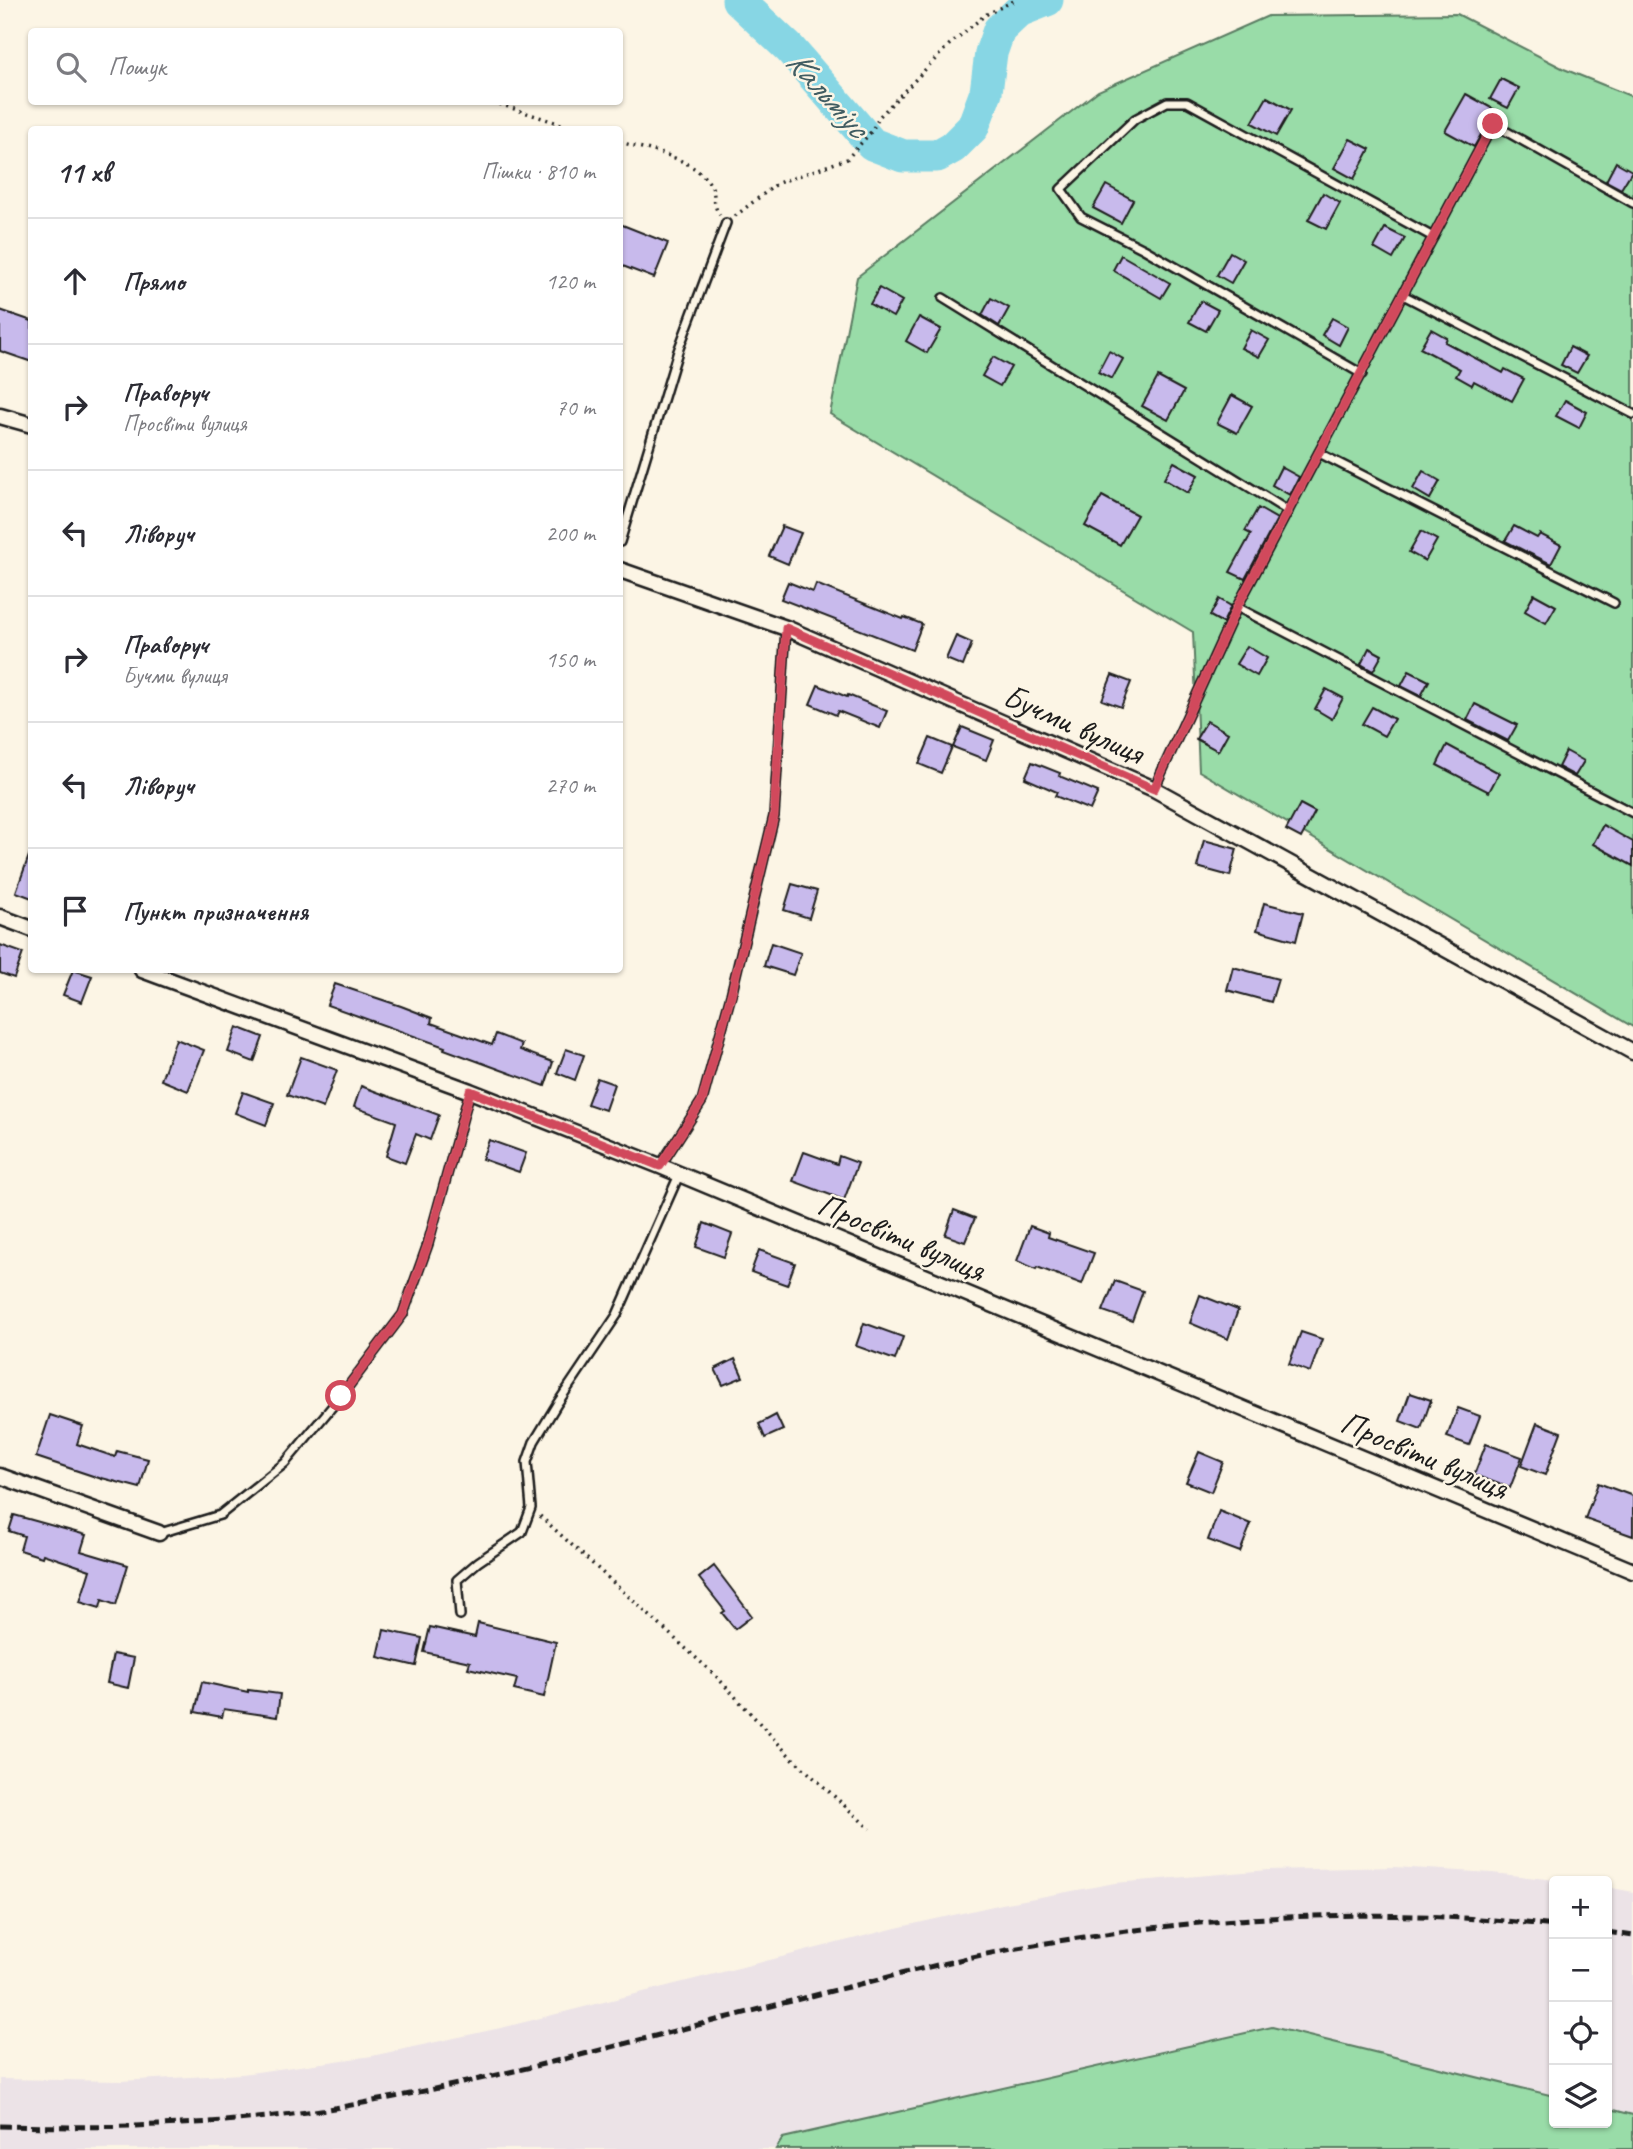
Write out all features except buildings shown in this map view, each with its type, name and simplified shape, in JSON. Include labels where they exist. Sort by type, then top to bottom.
[{"type":"street","points":[[0,416],[28,424]]},
{"type":"street","name":"Бучми вулиця","points":[[623,571],[786,628],[1154,789],[1633,1052]]},
{"type":"street","points":[[0,917],[28,928]]},
{"type":"street","name":"Просвіти вулиця","points":[[150,973],[470,1091],[660,1166],[1633,1571]]},
{"type":"street","points":[[0,1476],[159,1533]]},
{"type":"lane","points":[[1362,374],[1144,249],[1081,217],[1061,189],[1135,119],[1167,102],[1187,102],[1433,237]]},
{"type":"lane","points":[[1154,789],[1237,607],[1493,124],[1633,203]]},
{"type":"lane","points":[[623,532],[678,351],[726,223]]},
{"type":"lane","points":[[1403,295],[1633,414]]},
{"type":"lane","points":[[943,298],[1288,511]]},
{"type":"lane","points":[[1319,453],[1614,603]]},
{"type":"lane","points":[[1237,607],[1633,813]]},
{"type":"lane","points":[[660,1166],[702,1101],[731,995],[774,816],[786,628]]},
{"type":"lane","points":[[159,1533],[220,1515],[285,1463],[341,1396],[403,1314],[428,1244],[470,1091]]},
{"type":"lane","points":[[460,1615],[457,1580],[522,1532],[531,1508],[527,1462],[534,1442],[617,1315],[679,1174]]},
{"type":"path","points":[[623,143],[685,162],[699,171],[713,187],[714,208],[726,223],[778,183],[847,159],[871,132],[880,117],[949,44],[985,15],[1016,0]]},
{"type":"path","points":[[502,105],[567,126]]},
{"type":"path","points":[[531,1508],[716,1676],[788,1754],[870,1829]]},
{"type":"shaded area","points":[[1395,1867],[1549,1879],[1549,2095],[1272,2027],[783,2138],[776,2149],[0,2149],[0,2079],[121,2081],[242,2074],[372,2056],[505,2027],[896,1928],[1002,1904],[1115,1883],[1268,1870]]},
{"type":"shaded area","points":[[1612,1888],[1633,1892],[1633,2115],[1612,2109]]},
{"type":"green space","points":[[1457,14],[1564,69],[1633,97],[1633,1027],[1199,771],[1193,632],[830,414],[857,277],[1098,91],[1268,16]]},
{"type":"green space","points":[[1272,2027],[1549,2095],[1549,2128],[1612,2128],[1612,2109],[1633,2115],[1633,2149],[776,2149],[783,2138]]},
{"type":"waterway","name":"Кальміус","points":[[738,0],[790,49],[872,144],[903,156],[937,156],[953,147],[973,127],[986,92],[991,53],[999,30],[1019,11],[1047,0]]},
{"type":"railway","points":[[0,2126],[182,2124],[273,2116],[363,2103],[546,2063],[954,1961],[1018,1948],[1151,1928],[1218,1921],[1353,1915],[1420,1916],[1549,1926]]},
{"type":"railway","points":[[1612,1933],[1633,1936]]},
{"type":"route","points":[[341,1396],[403,1314],[428,1244],[470,1091],[660,1166],[702,1101],[731,995],[774,816],[786,628],[1154,789],[1237,607],[1493,124]]}]
